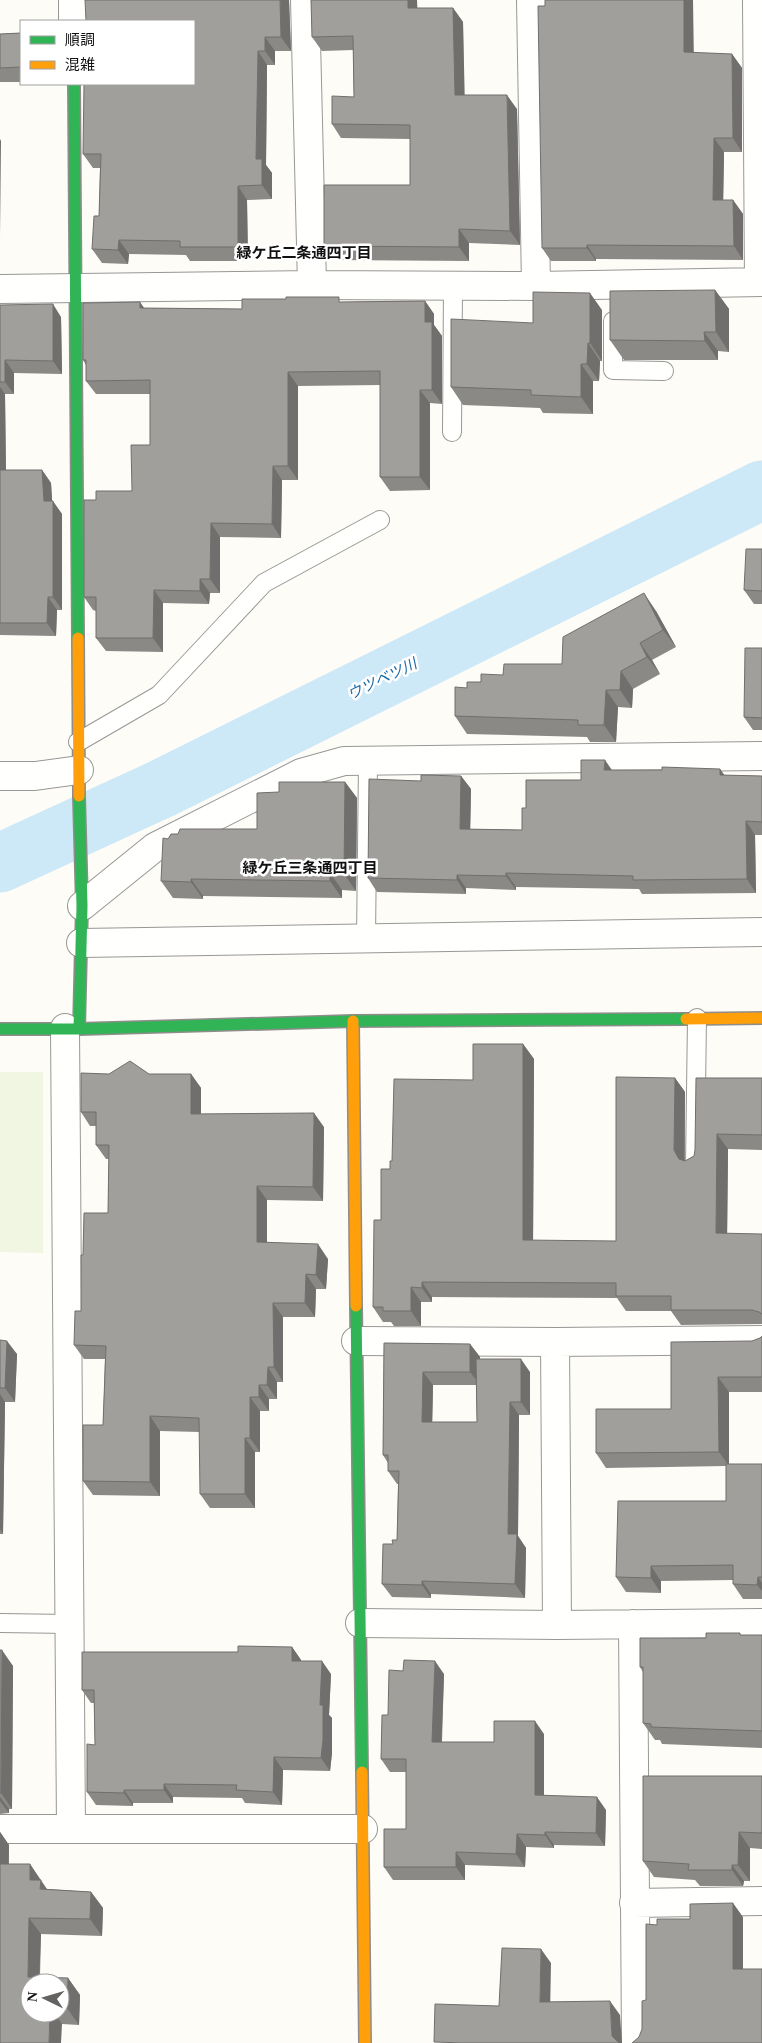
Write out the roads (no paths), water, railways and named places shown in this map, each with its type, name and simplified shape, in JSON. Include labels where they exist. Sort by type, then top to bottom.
[{"type":"street","points":[[72,0],[73,20]]},
{"type":"street","points":[[305,0],[312,285]]},
{"type":"street","points":[[532,0],[536,286]]},
{"type":"street","points":[[0,288],[312,285],[536,286],[761,282],[757,0]]},
{"type":"street","points":[[71,1829],[69,1624],[72,1028],[81,943],[82,906],[78,742],[77,288],[74,85]]},
{"type":"street","points":[[82,906],[155,846],[301,772],[344,761],[762,756]]},
{"type":"street","points":[[0,776],[79,778]]},
{"type":"street","points":[[0,796],[35,776]]},
{"type":"street","points":[[81,943],[762,932]]},
{"type":"street","points":[[0,1028],[353,1021],[762,1018]]},
{"type":"street","points":[[353,1021],[366,2043]]},
{"type":"street","points":[[356,1341],[762,1340]]},
{"type":"street","points":[[555,1342],[557,1624]]},
{"type":"street","points":[[360,1623],[762,1623]]},
{"type":"street","points":[[633,1624],[636,2043]]},
{"type":"street","points":[[0,1829],[363,1828]]},
{"type":"street","points":[[634,1903],[762,1901]]},
{"type":"lane","points":[[613,284],[613,370],[664,371]]},
{"type":"lane","points":[[452,432],[453,286]]},
{"type":"lane","points":[[78,742],[159,695],[264,583],[380,520]]},
{"type":"lane","points":[[366,939],[368,761]]},
{"type":"lane","points":[[695,1165],[697,1018]]},
{"type":"lane","points":[[0,1623],[69,1624]]},
{"type":"waterway","name":"ウツベツ川","points":[[0,863],[161,789],[762,490]]},
{"type":"district","name":"緑ケ丘二条通四丁目","points":[[304,253]]},
{"type":"district","name":"緑ケ丘三条通四丁目","points":[[310,868]]}]
